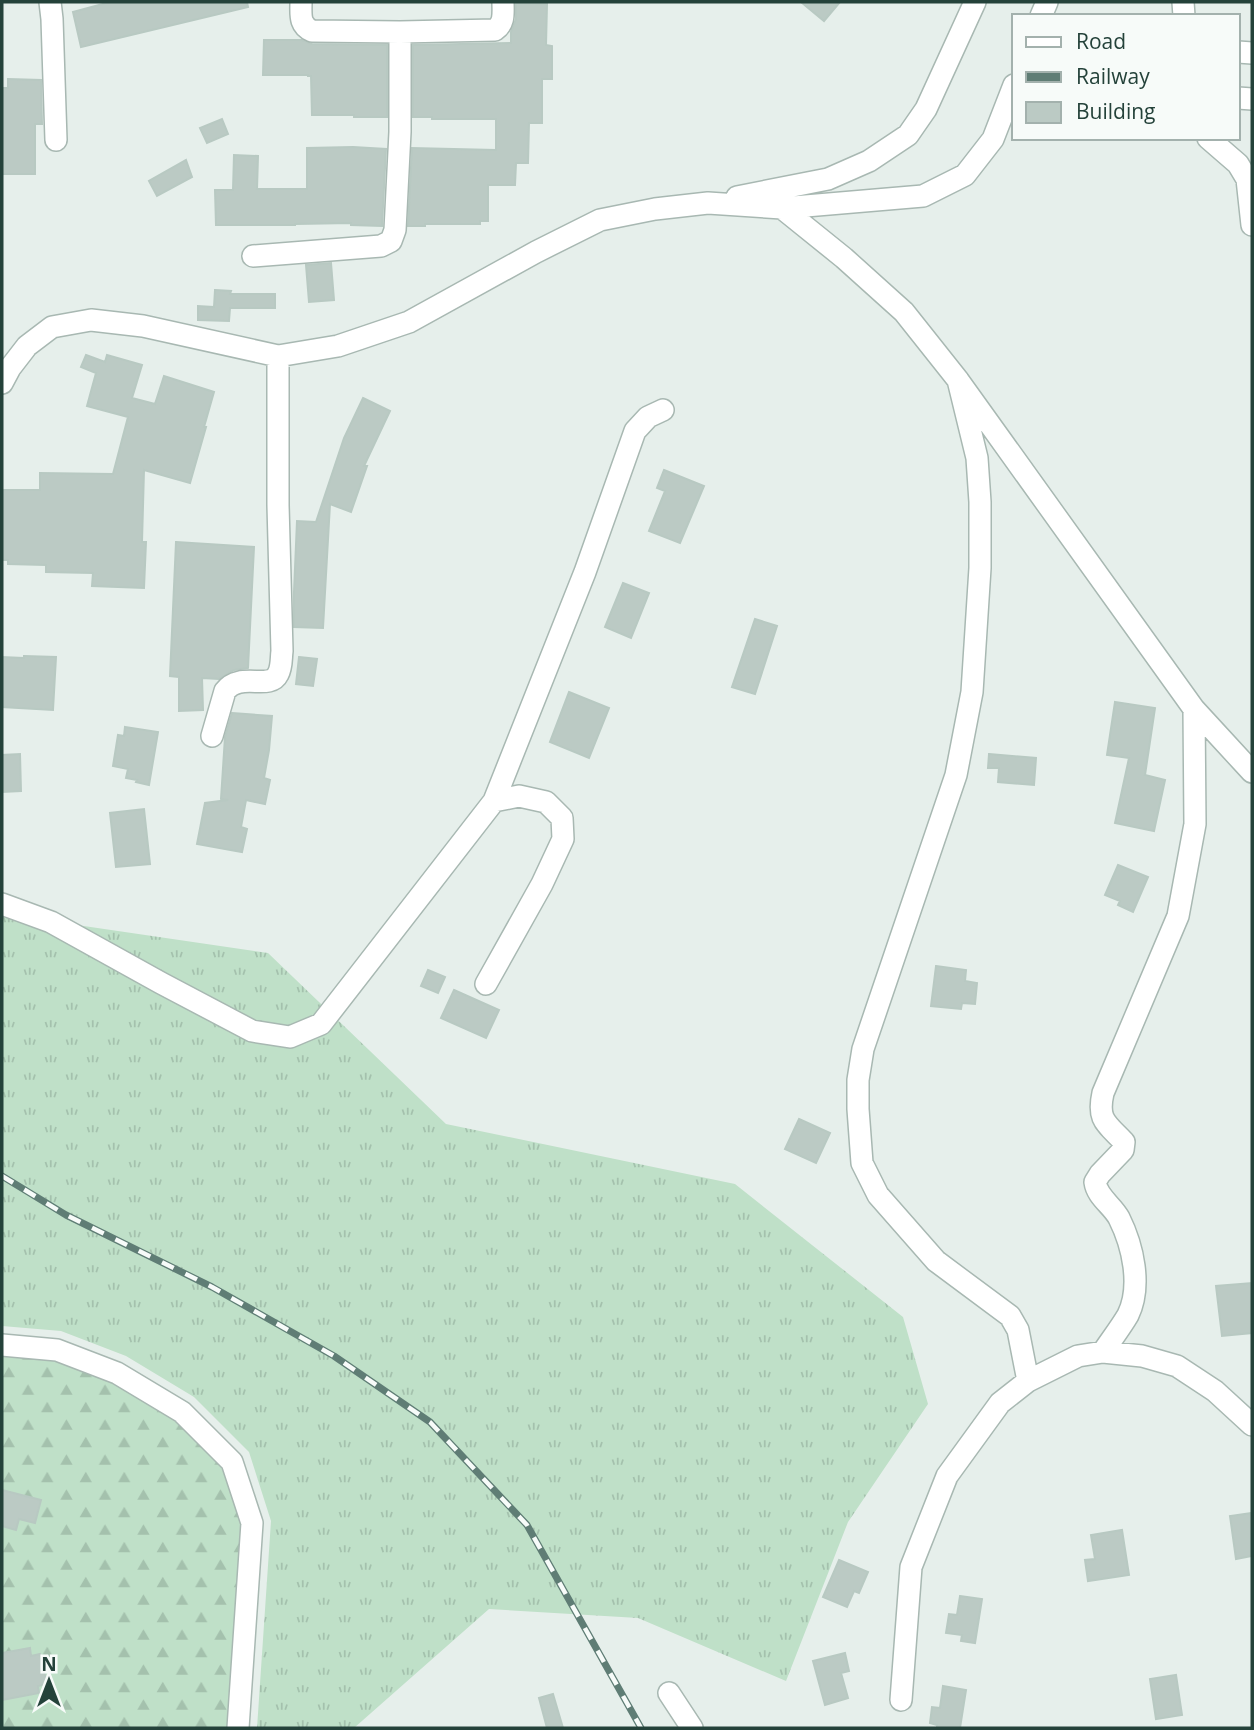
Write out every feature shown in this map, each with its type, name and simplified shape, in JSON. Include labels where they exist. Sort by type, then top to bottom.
[{"type":"street","points":[[50,2],[56,140]]},
{"type":"street","points":[[301,2],[304,28],[312,31],[400,32],[495,30],[501,26],[503,20],[503,2]]},
{"type":"street","points":[[2,383],[27,346],[52,327],[91,320],[143,326],[278,356],[338,346],[409,322],[600,220],[655,209],[708,203],[828,179],[869,161],[908,135],[926,109],[975,2]]},
{"type":"street","points":[[253,256],[381,246],[391,241],[395,230],[400,132],[400,32]]},
{"type":"street","points":[[708,203],[782,208],[923,196],[965,175],[993,139],[1012,90]]},
{"type":"street","points":[[1211,140],[1245,160],[1252,225]]},
{"type":"street","points":[[782,208],[844,258],[904,312],[958,380],[1194,709],[1252,772]]},
{"type":"street","points":[[212,736],[229,685],[237,681],[274,680],[281,668],[278,356]]},
{"type":"street","points":[[958,380],[977,458],[980,502],[980,568],[972,692],[956,775],[863,1049],[858,1080],[858,1110],[862,1163],[878,1195],[936,1261],[1010,1316],[1018,1330],[1028,1381]]},
{"type":"street","points":[[2,904],[51,922],[252,1031],[290,1037],[321,1024],[494,801],[586,572],[635,431],[648,417],[663,410]]},
{"type":"street","points":[[1103,1352],[1129,1313],[1136,1284],[1131,1252],[1118,1217],[1096,1190],[1095,1182],[1100,1174],[1124,1146],[1124,1142],[1103,1120],[1099,1107],[1102,1093],[1178,916],[1195,824],[1194,709]]},
{"type":"street","points":[[486,984],[563,839],[562,818],[546,802],[519,796],[494,801]]},
{"type":"street","points":[[2,1345],[57,1350],[117,1373],[182,1412],[232,1462],[252,1523],[237,1728]]},
{"type":"street","points":[[901,1700],[911,1567],[947,1476],[1000,1403],[1028,1381],[1078,1356],[1103,1352],[1142,1356],[1177,1366],[1215,1391],[1252,1425]]},
{"type":"street","points":[[668,1693],[692,1728]]},
{"type":"green space","points":[[2,914],[268,953],[446,1124],[735,1184],[903,1317],[928,1404],[848,1522],[786,1681],[638,1618],[489,1609],[354,1728],[257,1728],[271,1521],[249,1452],[194,1397],[126,1356],[61,1331],[2,1326]]},
{"type":"green space","points":[[2,1356],[54,1361],[112,1383],[176,1420],[222,1468],[241,1524],[227,1728],[2,1728]]},
{"type":"building","points":[[110,2],[247,2],[248,7],[81,47],[73,12]]},
{"type":"building","points":[[801,2],[840,2],[824,21]]},
{"type":"building","points":[[516,3],[547,4],[546,45],[552,46],[552,79],[542,79],[542,123],[529,123],[528,163],[516,163],[515,185],[488,185],[488,221],[480,221],[480,224],[408,226],[412,148],[496,150],[496,119],[413,117],[413,45],[511,43]]},
{"type":"building","points":[[264,40],[387,45],[387,117],[312,115],[311,76],[263,75]]},
{"type":"building","points":[[8,79],[41,80],[42,124],[35,124],[35,174],[2,174],[2,88],[8,88]]},
{"type":"building","points":[[222,119],[228,134],[207,143],[200,128]]},
{"type":"building","points":[[307,148],[386,149],[382,226],[351,223],[216,225],[215,190],[233,190],[234,155],[258,156],[257,189],[307,189]]},
{"type":"building","points":[[186,160],[192,177],[157,196],[149,181]]},
{"type":"building","points":[[331,263],[334,300],[309,302],[306,265]]},
{"type":"building","points":[[215,290],[231,291],[230,294],[275,294],[275,308],[230,308],[229,321],[198,320],[198,306],[214,307]]},
{"type":"building","points":[[86,355],[105,362],[107,355],[142,365],[132,398],[155,404],[164,376],[214,392],[190,483],[144,470],[144,588],[92,586],[93,573],[46,572],[46,565],[8,564],[8,560],[2,560],[2,490],[40,490],[40,473],[113,474],[128,417],[87,406],[96,373],[81,367]]},
{"type":"building","points":[[363,398],[390,411],[364,466],[367,466],[351,512],[330,504],[323,628],[294,627],[297,521],[316,522],[344,438]]},
{"type":"building","points":[[664,470],[704,486],[680,543],[649,531],[665,491],[657,488]]},
{"type":"building","points":[[176,542],[254,547],[248,668],[234,670],[219,679],[202,678],[203,710],[179,711],[179,677],[170,676]]},
{"type":"building","points":[[623,583],[649,593],[631,638],[605,627]]},
{"type":"building","points":[[755,619],[777,626],[755,694],[732,687]]},
{"type":"building","points":[[2,657],[56,657],[53,710],[2,707]]},
{"type":"building","points":[[299,657],[317,659],[313,686],[296,684]]},
{"type":"building","points":[[569,692],[609,708],[589,758],[550,742]]},
{"type":"building","points":[[1115,702],[1155,708],[1145,775],[1165,780],[1154,831],[1115,823],[1129,758],[1107,755]]},
{"type":"building","points":[[232,713],[272,716],[264,778],[270,780],[265,804],[246,800],[241,827],[247,829],[242,852],[197,844],[205,803],[228,800],[221,799],[225,737]]},
{"type":"building","points":[[125,727],[158,732],[149,785],[126,778],[128,769],[113,766],[118,735],[124,736]]},
{"type":"building","points":[[20,754],[21,791],[2,792],[2,755]]},
{"type":"building","points":[[989,754],[1036,758],[1034,785],[998,782],[999,768],[988,768]]},
{"type":"building","points":[[144,809],[150,864],[116,867],[110,813]]},
{"type":"building","points":[[1118,865],[1148,877],[1133,912],[1118,905],[1120,901],[1105,895]]},
{"type":"building","points":[[936,966],[966,970],[965,981],[977,983],[975,1004],[962,1003],[961,1009],[931,1006]]},
{"type":"building","points":[[428,970],[445,977],[438,993],[421,986]]},
{"type":"building","points":[[454,990],[499,1010],[486,1038],[441,1018]]},
{"type":"building","points":[[799,1119],[830,1133],[816,1163],[785,1149]]},
{"type":"building","points":[[1252,1283],[1252,1333],[1222,1336],[1216,1286]]},
{"type":"building","points":[[2,1490],[41,1500],[35,1523],[19,1519],[16,1530],[2,1526]]},
{"type":"building","points":[[1252,1513],[1252,1556],[1236,1559],[1230,1516]]},
{"type":"building","points":[[1122,1530],[1129,1575],[1088,1581],[1085,1560],[1095,1559],[1091,1535]]},
{"type":"building","points":[[839,1560],[868,1572],[859,1593],[854,1591],[847,1607],[823,1597]]},
{"type":"building","points":[[960,1596],[982,1599],[975,1643],[961,1641],[962,1635],[946,1633],[949,1614],[957,1615]]},
{"type":"building","points":[[30,1648],[31,1656],[40,1654],[47,1684],[38,1686],[39,1693],[2,1700],[2,1653]]},
{"type":"building","points":[[845,1653],[849,1671],[841,1673],[848,1698],[825,1705],[813,1661]]},
{"type":"building","points":[[1176,1675],[1182,1715],[1156,1719],[1150,1679]]},
{"type":"building","points":[[943,1686],[966,1690],[960,1728],[937,1728],[937,1725],[930,1723],[932,1707],[940,1708]]},
{"type":"building","points":[[553,1694],[563,1728],[547,1728],[539,1698]]},
{"type":"railway","points":[[2,1176],[66,1215],[212,1287],[334,1356],[430,1422],[527,1525],[641,1728]]}]
